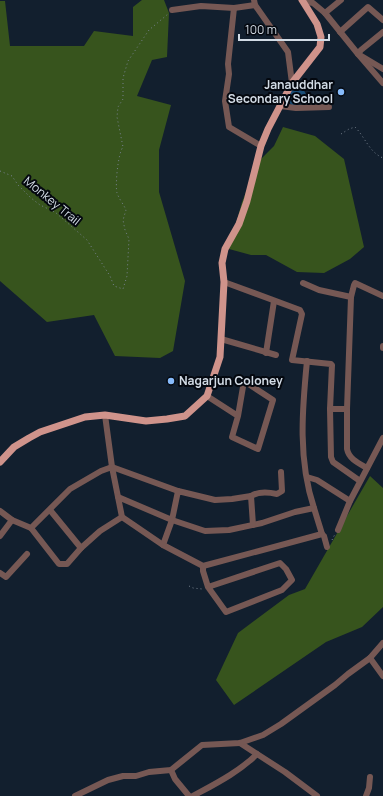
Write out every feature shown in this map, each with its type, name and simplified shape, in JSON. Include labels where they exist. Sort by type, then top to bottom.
[{"type":"main road","points":[[0,462],[14,447],[40,432],[85,417],[106,414],[146,422],[185,416],[206,396],[220,357],[224,282],[222,263],[225,249],[239,224],[247,201],[261,146],[292,83],[320,47],[321,37],[317,24],[302,1]]},
{"type":"street","points":[[325,13],[341,0]]},
{"type":"street","points":[[302,1],[314,3],[325,13],[383,83]]},
{"type":"street","points":[[172,10],[201,6],[234,8],[255,3],[288,52],[292,83]]},
{"type":"street","points":[[340,32],[368,7],[383,20]]},
{"type":"street","points":[[234,8],[228,64],[229,74],[225,101],[229,127],[261,146]]},
{"type":"street","points":[[358,54],[383,32]]},
{"type":"street","points":[[358,54],[383,69]]},
{"type":"street","points":[[280,106],[296,108],[329,107]]},
{"type":"street","points":[[224,282],[300,310],[302,314],[292,360],[332,365],[330,409],[333,462],[360,481]]},
{"type":"street","points":[[303,283],[319,290],[351,297]]},
{"type":"street","points":[[367,468],[355,461],[348,454],[347,448],[351,297],[354,285],[356,283],[383,296]]},
{"type":"street","points":[[266,353],[274,301]]},
{"type":"street","points":[[221,339],[276,356]]},
{"type":"street","points":[[307,361],[302,414],[302,447],[314,508],[327,547]]},
{"type":"street","points":[[244,381],[273,400],[258,449],[232,437],[238,416],[244,381]]},
{"type":"street","points":[[206,396],[238,416]]},
{"type":"street","points":[[330,409],[347,409]]},
{"type":"street","points":[[106,414],[112,467],[122,517],[163,545],[203,566],[322,534]]},
{"type":"street","points":[[338,530],[350,501],[383,438]]},
{"type":"street","points":[[31,528],[70,489],[101,471],[112,467],[178,491],[215,500],[251,496],[256,493],[267,492],[277,494],[282,491],[281,472]]},
{"type":"street","points":[[307,477],[317,480],[350,501]]},
{"type":"street","points":[[163,545],[172,520],[178,491]]},
{"type":"street","points":[[251,496],[253,526]]},
{"type":"street","points":[[118,497],[172,520],[205,531],[229,530],[253,526],[295,512],[314,508]]},
{"type":"street","points":[[50,510],[81,548]]},
{"type":"street","points":[[0,511],[12,520],[31,528],[58,564],[67,564],[81,548],[100,531],[122,517]]},
{"type":"street","points":[[0,536],[12,520]]},
{"type":"street","points":[[0,573],[6,577],[27,554]]},
{"type":"street","points":[[203,566],[203,572],[208,586],[226,612],[282,590],[292,580],[286,569],[280,563],[208,586]]},
{"type":"street","points":[[75,796],[87,794],[108,780],[123,776],[136,776],[150,772],[171,770],[202,745],[240,743],[263,735],[331,689],[370,658],[383,643]]},
{"type":"street","points":[[370,658],[383,676]]},
{"type":"street","points":[[240,743],[285,772],[309,794],[317,796]]},
{"type":"street","points":[[193,796],[249,762],[256,754]]},
{"type":"street","points":[[171,770],[174,779],[189,796]]},
{"type":"street","points":[[366,796],[370,777]]},
{"type":"path","name":"Monkey Trail","points":[[0,171],[12,176],[31,198],[40,205],[55,212],[81,234],[87,240],[106,268],[114,286],[123,289],[127,276],[130,239],[125,230],[123,220],[126,210],[117,193],[117,172],[120,150],[123,147],[117,117],[118,107],[123,99],[123,78],[128,61],[149,30],[172,10]]},
{"type":"path","points":[[341,134],[355,127],[360,132],[369,148],[383,158]]},
{"type":"path","points":[[327,547],[329,547],[338,530]]},
{"type":"path","points":[[189,586],[200,589],[208,586]]},
{"type":"green space","points":[[142,0],[164,0],[169,13],[167,57],[152,60],[137,96],[171,105],[159,150],[159,192],[185,281],[173,351],[160,358],[115,356],[94,315],[47,322],[0,281],[0,1],[5,1],[10,46],[84,46],[94,31],[133,36],[133,7]]},
{"type":"green space","points":[[283,127],[315,136],[344,159],[364,247],[350,259],[324,273],[297,272],[266,255],[251,255],[229,249],[242,202],[258,162],[274,146]]},
{"type":"green space","points":[[370,476],[383,488],[383,607],[362,627],[326,642],[234,705],[216,680],[238,633],[289,595],[305,589]]},
{"type":"water","points":[[295,86],[302,88],[305,92],[306,98],[303,103],[292,105],[286,100],[291,87]]},
{"type":"place","name":"Janauddhar Secondary School","points":[[341,92]]},
{"type":"place","name":"Nagarjun Coloney","points":[[171,381]]}]
